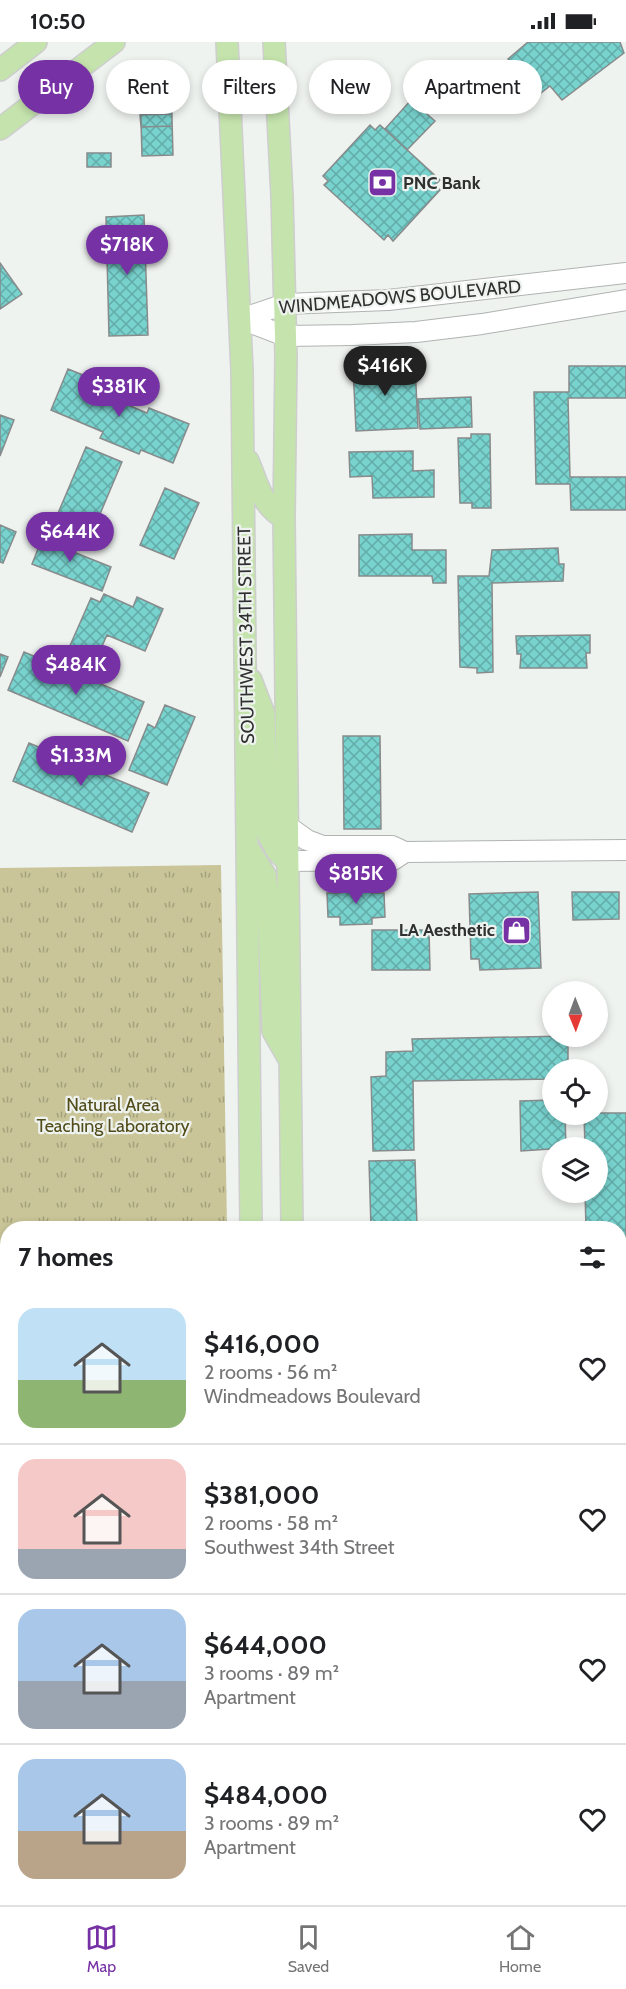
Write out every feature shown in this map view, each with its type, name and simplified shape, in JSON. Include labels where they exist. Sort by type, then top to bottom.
[{"type":"main road","points":[[0,70],[36,42]]},
{"type":"main road","points":[[0,129],[114,42]]},
{"type":"main road","points":[[274,42],[285,304],[286,825],[292,1221]]},
{"type":"main road","name":"SOUTHWEST 34TH STREET","points":[[225,45],[241,319],[244,449],[252,1221]]},
{"type":"main road","points":[[244,449],[264,500],[272,511],[284,518]]},
{"type":"main road","points":[[246,665],[264,714],[268,834],[277,851],[287,861]]},
{"type":"main road","points":[[248,848],[265,875],[268,897],[273,1031],[290,1059]]},
{"type":"street","name":"WINDMEADOWS BOULEVARD","points":[[241,319],[285,304],[388,300],[626,273]]},
{"type":"street","points":[[562,281],[564,309]]},
{"type":"street","name":"WINDMEADOWS BOULEVARD","points":[[241,319],[285,336],[416,332],[482,324],[626,300]]},
{"type":"street","points":[[286,825],[307,840],[323,846],[392,846],[405,852],[626,850]]},
{"type":"street","points":[[287,861],[393,860],[405,852]]},
{"type":"green space","name":"Natural Area Teaching Laboratory","points":[[221,865],[227,1221],[0,1221],[0,868]]},
{"type":"building","points":[[528,42],[620,42],[624,53],[562,100],[550,86],[542,92],[542,60],[508,59]]},
{"type":"building","points":[[403,109],[403,114],[427,114],[435,121],[407,150],[385,129]]},
{"type":"building","points":[[141,114],[172,114],[173,155],[142,156]]},
{"type":"building","points":[[172,114],[172,126],[141,127],[140,115]]},
{"type":"building","name":"PNC Bank","points":[[370,125],[375,130],[380,125],[440,180],[435,185],[440,190],[393,241],[388,235],[384,240],[324,185],[328,181],[323,176]]},
{"type":"building","points":[[87,153],[111,153],[111,167],[87,167]]},
{"type":"building","points":[[144,215],[148,335],[109,336],[106,217]]},
{"type":"building","points":[[0,263],[22,294],[0,309]]},
{"type":"building","points":[[415,364],[418,428],[356,431],[353,366]]},
{"type":"building","points":[[569,366],[626,366],[626,398],[568,398],[570,477],[626,477],[626,510],[571,510],[570,484],[536,484],[534,392],[569,392]]},
{"type":"building","points":[[68,369],[108,385],[104,395],[147,413],[149,408],[189,424],[173,463],[141,450],[139,454],[100,438],[103,432],[51,410]]},
{"type":"building","points":[[471,397],[472,427],[420,429],[418,399]]},
{"type":"building","points":[[0,415],[14,420],[0,456]]},
{"type":"building","points":[[471,434],[490,434],[491,508],[472,508],[472,503],[460,503],[458,438],[471,438]]},
{"type":"building","points":[[86,447],[122,462],[92,533],[56,518]]},
{"type":"building","points":[[413,451],[413,471],[434,470],[434,497],[373,498],[372,476],[350,477],[349,452]]},
{"type":"building","points":[[165,488],[199,503],[174,559],[140,545]]},
{"type":"building","points":[[0,525],[16,532],[3,563],[0,562]]},
{"type":"building","points":[[44,534],[73,545],[71,551],[111,567],[102,591],[32,564]]},
{"type":"building","points":[[412,534],[412,550],[446,550],[446,583],[433,583],[432,576],[359,576],[359,535]]},
{"type":"building","points":[[558,548],[559,564],[564,564],[563,581],[492,583],[493,672],[477,673],[477,668],[460,667],[458,576],[489,576],[492,550]]},
{"type":"building","points":[[104,594],[133,607],[137,597],[163,609],[145,651],[107,635],[95,662],[68,650],[91,598],[100,602]]},
{"type":"building","points":[[590,635],[590,653],[586,653],[587,668],[520,668],[521,654],[517,654],[516,636]]},
{"type":"building","points":[[24,652],[144,702],[128,741],[8,690]]},
{"type":"building","points":[[0,654],[8,657],[0,677]]},
{"type":"building","points":[[165,705],[195,717],[167,785],[129,770],[148,724],[155,728]]},
{"type":"building","points":[[343,736],[380,736],[381,829],[344,829]]},
{"type":"building","points":[[29,743],[149,793],[132,832],[13,781]]},
{"type":"building","points":[[372,885],[372,893],[384,893],[385,917],[372,918],[372,924],[340,925],[340,917],[328,917],[327,893],[340,893],[339,886]]},
{"type":"building","points":[[538,892],[541,968],[480,970],[479,959],[471,959],[469,894]]},
{"type":"building","points":[[572,892],[619,892],[619,919],[573,920]]},
{"type":"building","points":[[372,930],[429,930],[430,970],[372,970]]},
{"type":"building","points":[[542,1036],[542,1047],[568,1047],[568,1059],[542,1059],[542,1079],[413,1081],[414,1150],[373,1151],[371,1077],[386,1076],[386,1052],[413,1051],[412,1039]]},
{"type":"building","points":[[542,1100],[542,1125],[565,1125],[566,1137],[542,1137],[542,1150],[521,1151],[520,1101]]},
{"type":"building","points":[[608,1113],[626,1113],[626,1221],[586,1221],[585,1203],[608,1203],[608,1137],[585,1137],[584,1125],[608,1125]]},
{"type":"building","points":[[415,1160],[417,1221],[371,1221],[369,1161]]},
{"type":"place","name":"PNC Bank","points":[[382,183]]},
{"type":"place","name":"LA Aesthetic","points":[[516,930]]}]
